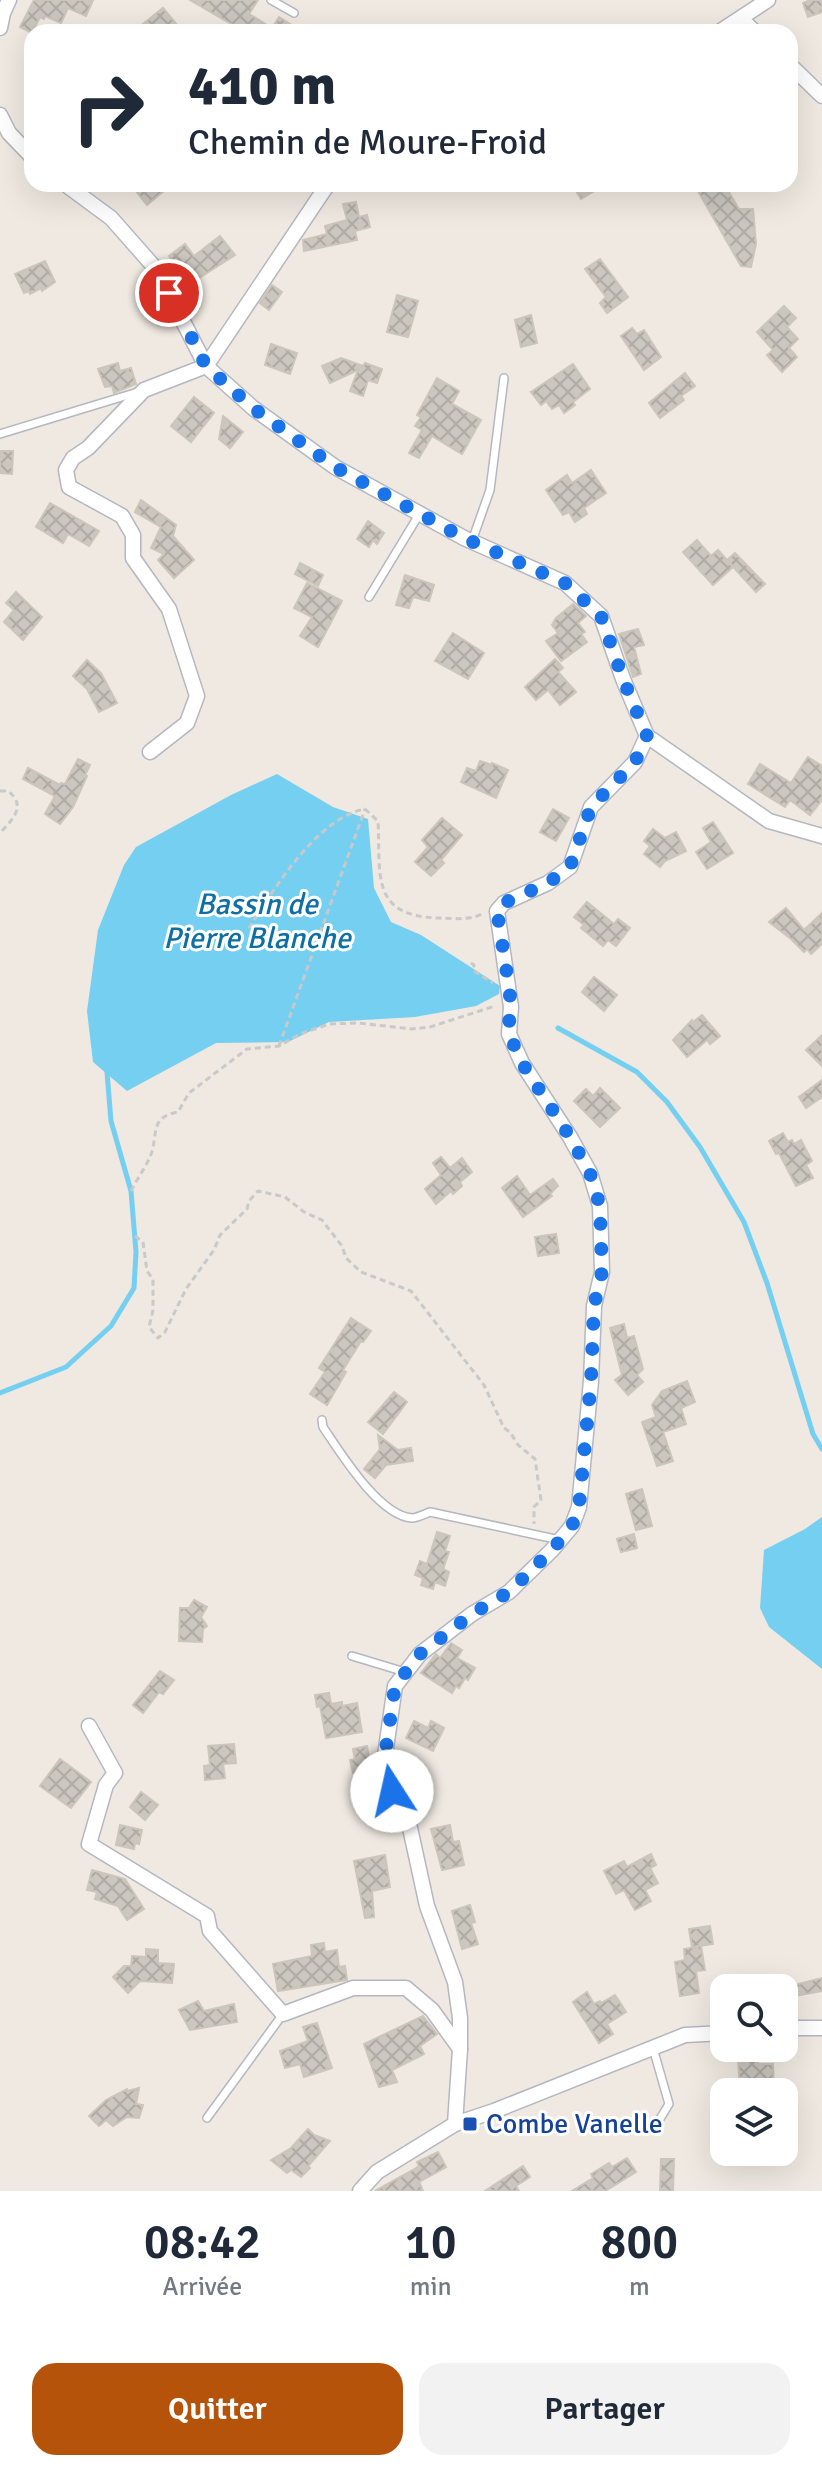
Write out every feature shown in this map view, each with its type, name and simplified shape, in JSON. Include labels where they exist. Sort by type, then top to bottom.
[{"type":"street","points":[[0,28],[9,0]]},
{"type":"street","points":[[733,24],[768,0]]},
{"type":"street","points":[[741,19],[746,24]]},
{"type":"street","points":[[798,73],[822,96]]},
{"type":"street","points":[[0,115],[9,133],[24,149]]},
{"type":"street","points":[[76,192],[111,218],[156,269],[206,366],[253,408],[335,467],[472,541],[565,583],[601,616],[647,736],[769,821],[822,836]]},
{"type":"street","points":[[150,752],[187,723],[197,696],[169,609],[133,558],[133,535],[122,516],[69,487],[66,470],[73,458],[88,448],[144,390],[206,366],[323,192]]},
{"type":"street","points":[[455,2124],[460,2018],[455,1982],[427,1906],[410,1828],[392,1791],[384,1762],[395,1686],[420,1654],[472,1614],[509,1592],[572,1526],[579,1507],[591,1381],[594,1306],[602,1272],[600,1206],[590,1173],[522,1063],[509,1034],[511,1007],[497,911],[504,903],[548,883],[570,867],[591,807],[635,762],[647,736]]},
{"type":"street","points":[[89,1726],[115,1773],[106,1785],[89,1844],[207,1916],[210,1931],[283,2014],[353,1988],[406,1988],[432,2010],[460,2049]]},
{"type":"street","points":[[798,2028],[822,2028]]},
{"type":"street","points":[[360,2191],[377,2172],[455,2124],[685,2035],[710,2034]]},
{"type":"lane","points":[[271,0],[294,13]]},
{"type":"lane","points":[[472,541],[490,490],[504,378]]},
{"type":"lane","points":[[0,434],[144,390]]},
{"type":"lane","points":[[369,597],[420,513]]},
{"type":"lane","points":[[322,1420],[323,1427],[356,1477],[392,1511],[413,1518],[430,1512],[560,1540]]},
{"type":"lane","points":[[352,1656],[405,1672]]},
{"type":"lane","points":[[207,2118],[283,2014]]},
{"type":"lane","points":[[653,2048],[669,2104],[655,2127]]},
{"type":"path","points":[[0,791],[8,791],[16,797],[19,808],[15,818],[0,833]]},
{"type":"path","points":[[365,809],[378,821],[382,890],[391,904],[407,913],[429,918],[467,919],[490,910],[497,911]]},
{"type":"path","points":[[249,928],[278,882],[304,851],[336,821],[365,809]]},
{"type":"path","points":[[279,1046],[365,809]]},
{"type":"path","points":[[471,963],[473,970]]},
{"type":"path","points":[[131,1191],[152,1155],[154,1131],[159,1121],[169,1113],[178,1112],[189,1093],[247,1049],[279,1046],[300,1034],[329,1024],[358,1023],[412,1029],[430,1027],[494,1006],[511,1007]]},
{"type":"path","points":[[135,1236],[143,1242],[147,1271],[153,1279],[153,1310],[149,1327],[158,1338],[165,1332],[186,1289],[214,1250],[220,1235],[247,1209],[249,1201],[258,1191],[285,1197],[304,1212],[322,1220],[342,1246],[346,1258],[361,1272],[411,1291],[484,1385],[504,1428],[535,1459],[541,1500],[534,1507],[538,1536]]},
{"type":"water","name":"Bassin de Pierre Blanche","points":[[277,774],[333,807],[368,819],[374,888],[391,922],[421,935],[500,986],[499,994],[476,1006],[415,1017],[329,1022],[288,1042],[216,1043],[127,1091],[93,1062],[87,1011],[98,930],[124,865],[136,847],[231,795]]},
{"type":"water","points":[[822,1517],[822,1669],[769,1627],[760,1608],[764,1550]]},
{"type":"building","points":[[34,0],[93,0],[86,16],[68,8],[61,23],[45,16],[44,19],[40,17],[36,24],[24,24],[24,29],[20,27]]},
{"type":"building","points":[[190,0],[258,0],[249,14],[265,24],[231,24]]},
{"type":"building","points":[[822,0],[822,12],[808,17],[803,3]]},
{"type":"building","points":[[163,8],[176,24],[143,24]]},
{"type":"building","points":[[279,17],[290,24],[275,24]]},
{"type":"building","points":[[137,192],[162,192],[147,205]]},
{"type":"building","points":[[577,192],[593,192],[581,199]]},
{"type":"building","points":[[699,192],[729,192],[739,209],[753,209],[756,244],[751,267],[741,266]]},
{"type":"building","points":[[356,202],[359,217],[367,215],[370,227],[355,231],[357,240],[304,251],[303,240],[327,234],[325,226],[347,220],[343,204]]},
{"type":"building","points":[[220,236],[235,255],[193,282],[169,256],[185,244],[194,256]]},
{"type":"building","points":[[600,259],[628,297],[607,313],[600,303],[606,297],[585,269]]},
{"type":"building","points":[[45,261],[55,282],[42,291],[41,288],[30,294],[29,291],[24,293],[15,274]]},
{"type":"building","points":[[272,285],[282,292],[269,310],[260,303]]},
{"type":"building","points":[[397,295],[418,301],[408,337],[387,332]]},
{"type":"building","points":[[784,306],[796,318],[787,327],[798,339],[789,348],[797,357],[782,372],[767,355],[773,350],[757,332]]},
{"type":"building","points":[[531,315],[537,343],[521,347],[515,320]]},
{"type":"building","points":[[632,328],[637,334],[644,330],[661,357],[644,370],[621,336]]},
{"type":"building","points":[[271,344],[297,353],[290,374],[265,365]]},
{"type":"building","points":[[341,358],[382,369],[377,383],[368,380],[363,396],[350,391],[358,370],[330,383],[322,366]]},
{"type":"building","points":[[118,363],[120,371],[131,368],[136,384],[114,393],[112,386],[105,387],[98,369]]},
{"type":"building","points":[[573,364],[590,389],[564,413],[559,405],[552,409],[546,401],[541,405],[531,392]]},
{"type":"building","points":[[685,373],[695,386],[681,396],[684,400],[660,418],[649,403]]},
{"type":"building","points":[[437,378],[459,391],[452,404],[481,420],[462,454],[432,436],[419,458],[409,453],[422,430],[415,426],[421,417],[417,415]]},
{"type":"building","points":[[194,397],[214,413],[191,442],[171,426]]},
{"type":"building","points":[[223,416],[243,432],[230,448],[219,439]]},
{"type":"building","points":[[0,451],[13,451],[12,474],[0,473]]},
{"type":"building","points":[[591,470],[606,493],[584,508],[587,514],[575,522],[569,512],[563,515],[546,490],[567,475],[572,483]]},
{"type":"building","points":[[141,500],[176,525],[173,536],[194,560],[174,578],[158,560],[164,554],[151,548],[161,527],[135,512]]},
{"type":"building","points":[[50,503],[99,531],[89,546],[68,534],[63,543],[36,527]]},
{"type":"building","points":[[368,521],[384,533],[377,544],[373,540],[369,547],[357,539]]},
{"type":"building","points":[[697,540],[711,556],[718,550],[733,567],[713,585],[683,552]]},
{"type":"building","points":[[735,553],[765,584],[756,592],[727,560]]},
{"type":"building","points":[[300,563],[323,575],[318,586],[295,574]]},
{"type":"building","points":[[405,575],[434,585],[429,601],[413,597],[409,608],[396,605]]},
{"type":"building","points":[[307,583],[342,601],[318,647],[300,636],[312,617],[294,608]]},
{"type":"building","points":[[16,592],[42,617],[23,640],[4,622],[14,610],[6,603]]},
{"type":"building","points":[[573,604],[586,616],[578,623],[585,632],[581,634],[587,642],[561,661],[546,641],[558,633],[552,625],[556,618]]},
{"type":"building","points":[[638,629],[644,645],[634,647],[641,674],[633,677],[619,634]]},
{"type":"building","points":[[453,633],[484,653],[468,679],[435,661]]},
{"type":"building","points":[[555,659],[563,668],[558,672],[576,692],[560,705],[548,690],[536,700],[525,687]]},
{"type":"building","points":[[87,660],[101,673],[117,703],[99,712],[87,689],[73,676]]},
{"type":"building","points":[[808,757],[822,766],[822,800],[810,815],[790,800],[785,807],[748,784],[760,764],[791,783]]},
{"type":"building","points":[[78,759],[90,765],[87,776],[73,807],[60,824],[45,814],[55,796],[23,779],[28,768],[60,785],[65,784]]},
{"type":"building","points":[[480,761],[508,770],[496,798],[461,782],[467,768],[476,771]]},
{"type":"building","points":[[553,809],[569,818],[556,841],[540,832]]},
{"type":"building","points":[[442,818],[462,835],[441,860],[444,863],[431,876],[415,862],[428,847],[422,840]]},
{"type":"building","points":[[713,822],[733,853],[707,869],[696,852],[711,842],[703,828]]},
{"type":"building","points":[[653,829],[665,838],[676,832],[686,851],[665,861],[660,867],[644,854],[650,846],[644,841]]},
{"type":"building","points":[[587,902],[614,924],[618,919],[630,928],[616,946],[608,940],[603,946],[581,928],[584,925],[574,917]]},
{"type":"building","points":[[786,908],[804,930],[822,913],[822,944],[811,954],[807,949],[804,952],[769,922]]},
{"type":"building","points":[[594,977],[617,995],[604,1011],[582,992]]},
{"type":"building","points":[[702,1015],[720,1036],[710,1044],[707,1040],[687,1057],[673,1040],[692,1020]]},
{"type":"building","points":[[822,1035],[822,1066],[806,1050]]},
{"type":"building","points":[[822,1080],[822,1097],[806,1108],[799,1097]]},
{"type":"building","points":[[600,1088],[620,1108],[600,1127],[574,1101],[586,1089],[593,1096]]},
{"type":"building","points":[[783,1133],[788,1142],[792,1140],[794,1144],[801,1140],[812,1161],[806,1165],[813,1178],[796,1186],[779,1153],[776,1154],[769,1141]]},
{"type":"building","points":[[441,1157],[450,1168],[462,1158],[472,1172],[460,1182],[462,1186],[453,1194],[451,1191],[436,1204],[425,1189],[441,1175],[433,1163]]},
{"type":"building","points":[[517,1176],[530,1195],[553,1179],[558,1186],[550,1194],[552,1196],[523,1217],[502,1188]]},
{"type":"building","points":[[556,1234],[559,1253],[538,1256],[535,1237]]},
{"type":"building","points":[[351,1318],[371,1331],[343,1370],[346,1372],[327,1405],[310,1394],[325,1372],[319,1368]]},
{"type":"building","points":[[624,1324],[627,1338],[634,1336],[643,1369],[637,1375],[643,1382],[628,1395],[615,1380],[622,1375],[610,1328]]},
{"type":"building","points":[[687,1381],[695,1402],[681,1408],[686,1424],[663,1432],[673,1461],[657,1466],[642,1422],[656,1417],[652,1405],[662,1391]]},
{"type":"building","points":[[394,1392],[407,1402],[383,1434],[368,1422]]},
{"type":"building","points":[[378,1435],[398,1450],[411,1448],[413,1461],[386,1465],[375,1478],[364,1469],[380,1449]]},
{"type":"building","points":[[642,1489],[652,1526],[636,1530],[626,1494]]},
{"type":"building","points":[[437,1532],[450,1536],[443,1569],[449,1572],[445,1586],[435,1582],[433,1589],[421,1585],[423,1578],[415,1575],[420,1561],[427,1564]]},
{"type":"building","points":[[634,1534],[637,1548],[621,1552],[617,1539]]},
{"type":"building","points":[[194,1600],[207,1607],[201,1617],[207,1626],[203,1629],[202,1642],[179,1641],[180,1608],[189,1608]]},
{"type":"building","points":[[451,1643],[462,1650],[457,1658],[475,1668],[468,1680],[465,1678],[452,1693],[421,1673],[436,1654],[440,1658]]},
{"type":"building","points":[[160,1671],[174,1680],[163,1694],[159,1692],[143,1713],[133,1705]]},
{"type":"building","points":[[329,1693],[331,1704],[342,1702],[342,1706],[357,1703],[362,1732],[326,1738],[315,1695]]},
{"type":"building","points":[[414,1721],[428,1728],[431,1721],[444,1728],[433,1751],[406,1738]]},
{"type":"building","points":[[234,1744],[236,1763],[223,1764],[225,1778],[205,1780],[204,1766],[210,1765],[208,1746]]},
{"type":"building","points":[[367,1746],[371,1770],[353,1773],[350,1760],[355,1759],[353,1749]]},
{"type":"building","points":[[60,1759],[91,1782],[71,1808],[40,1786]]},
{"type":"building","points":[[141,1792],[158,1805],[145,1820],[130,1807]]},
{"type":"building","points":[[120,1825],[142,1830],[139,1844],[135,1843],[134,1849],[116,1845]]},
{"type":"building","points":[[450,1825],[453,1842],[459,1841],[464,1865],[442,1870],[431,1829]]},
{"type":"building","points":[[651,1854],[656,1865],[650,1868],[658,1883],[645,1890],[651,1901],[635,1910],[624,1890],[616,1894],[604,1871],[624,1861],[627,1867]]},
{"type":"building","points":[[385,1855],[390,1887],[372,1891],[374,1917],[365,1918],[354,1861]]},
{"type":"building","points":[[92,1870],[125,1879],[144,1909],[127,1920],[118,1906],[95,1899],[97,1892],[87,1890]]},
{"type":"building","points":[[470,1905],[475,1922],[471,1923],[478,1944],[462,1949],[452,1911]]},
{"type":"building","points":[[710,1926],[713,1944],[692,1947],[689,1929]]},
{"type":"building","points":[[324,1943],[325,1952],[337,1950],[339,1967],[345,1966],[347,1980],[278,1991],[273,1964],[312,1956],[311,1945]]},
{"type":"building","points":[[701,1946],[705,1970],[696,1971],[699,1993],[680,1996],[675,1962],[685,1960],[684,1949]]},
{"type":"building","points":[[146,1949],[158,1950],[158,1963],[174,1964],[172,1983],[140,1981],[128,1993],[113,1977],[124,1966],[131,1966],[132,1956],[146,1957]]},
{"type":"building","points":[[822,1978],[822,1991],[798,1995],[798,1984]]},
{"type":"building","points":[[587,1992],[594,2004],[615,1995],[626,2012],[607,2024],[613,2034],[599,2043],[573,2002]]},
{"type":"building","points":[[198,2001],[204,2011],[234,2004],[237,2022],[190,2030],[179,2010]]},
{"type":"building","points":[[423,2016],[437,2034],[420,2046],[424,2054],[392,2070],[397,2082],[379,2087],[364,2044]]},
{"type":"building","points":[[317,2023],[332,2068],[304,2077],[300,2064],[285,2068],[280,2051],[308,2041],[303,2027]]},
{"type":"building","points":[[738,2062],[773,2064],[774,2078],[739,2078]]},
{"type":"building","points":[[139,2088],[136,2104],[143,2105],[139,2118],[127,2117],[113,2126],[106,2120],[99,2126],[89,2116],[106,2100],[127,2089]]},
{"type":"building","points":[[308,2129],[330,2141],[301,2177],[291,2170],[287,2173],[271,2160],[291,2148]]},
{"type":"building","points":[[438,2152],[446,2167],[419,2182],[423,2191],[375,2191],[419,2166],[417,2162]]},
{"type":"building","points":[[627,2158],[636,2172],[605,2191],[572,2191],[609,2163],[612,2167]]},
{"type":"building","points":[[661,2159],[674,2159],[673,2191],[660,2191]]},
{"type":"building","points":[[523,2166],[530,2177],[516,2186],[519,2191],[485,2191]]},
{"type":"waterway","points":[[558,1028],[637,1072],[667,1102],[700,1147],[744,1222],[767,1283],[813,1434],[822,1449]]},
{"type":"waterway","points":[[0,1393],[66,1367],[111,1326],[134,1288],[136,1252],[131,1191],[111,1121],[109,1068]]},
{"type":"place","name":"Combe Vanelle","points":[[470,2124]]},
{"type":"route","points":[[169,293],[206,366],[253,408],[335,467],[464,538],[565,583],[601,616],[647,736],[635,762],[591,807],[570,867],[548,883],[504,903],[497,911],[510,993],[509,1034],[522,1063],[590,1173],[600,1206],[602,1272],[594,1306],[591,1381],[579,1507],[572,1526],[509,1592],[472,1614],[420,1654],[395,1686],[384,1762],[392,1791]]}]
